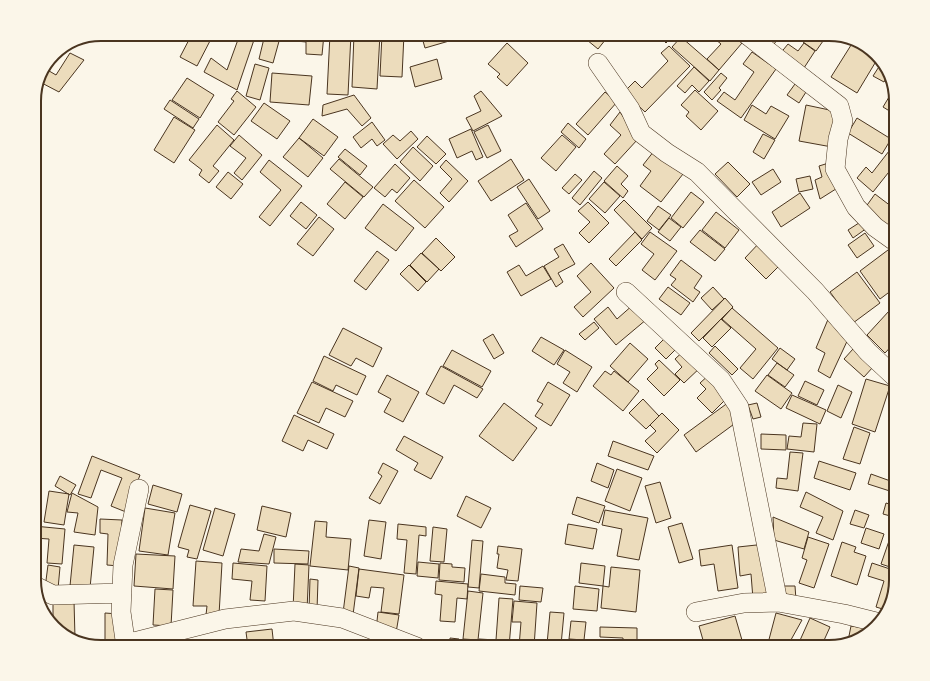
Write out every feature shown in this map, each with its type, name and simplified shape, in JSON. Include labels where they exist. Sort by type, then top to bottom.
[{"type":"street","points":[[755,41],[839,106],[843,121],[838,138],[835,169],[856,207],[875,227],[889,237]]},
{"type":"street","points":[[598,63],[630,109],[641,133],[697,172],[815,291],[868,352],[889,372]]},
{"type":"street","points":[[626,292],[721,380],[739,407],[778,602]]},
{"type":"street","points":[[125,640],[121,612],[123,565],[139,488]]},
{"type":"street","points":[[42,589],[53,594],[122,593]]},
{"type":"street","points":[[696,612],[744,603],[778,602],[844,614],[872,621]]},
{"type":"street","points":[[148,640],[225,619],[294,611],[342,618],[399,640]]},
{"type":"building","points":[[188,41],[210,41],[197,66],[180,57]]},
{"type":"building","points":[[237,41],[254,41],[237,90],[204,72],[211,58],[227,70]]},
{"type":"building","points":[[263,41],[279,41],[273,63],[259,59]]},
{"type":"building","points":[[296,41],[323,41],[322,55],[306,54],[306,42]]},
{"type":"building","points":[[330,41],[351,41],[348,95],[327,94]]},
{"type":"building","points":[[354,41],[380,41],[377,89],[352,87]]},
{"type":"building","points":[[382,41],[404,41],[402,77],[380,76]]},
{"type":"building","points":[[423,41],[449,41],[425,48]]},
{"type":"building","points":[[588,41],[604,41],[598,49]]},
{"type":"building","points":[[677,41],[686,41],[719,70],[710,81],[672,47]]},
{"type":"building","points":[[717,41],[740,41],[742,43],[719,70],[707,59],[721,44]]},
{"type":"building","points":[[765,41],[776,41],[771,49],[763,44]]},
{"type":"building","points":[[804,41],[823,41],[816,51],[803,42]]},
{"type":"building","points":[[507,43],[528,63],[507,86],[497,77],[500,74],[488,64]]},
{"type":"building","points":[[804,43],[815,51],[802,71],[779,55],[788,44],[798,51]]},
{"type":"building","points":[[851,45],[866,53],[875,63],[857,93],[831,77]]},
{"type":"building","points":[[669,46],[690,66],[645,112],[624,92],[635,81],[642,88],[668,61],[661,53]]},
{"type":"building","points":[[752,52],[776,69],[741,118],[717,101],[724,92],[735,100],[754,72],[743,64]]},
{"type":"building","points":[[70,53],[84,60],[59,92],[43,84],[49,71],[56,75]]},
{"type":"building","points":[[437,59],[442,79],[415,87],[410,67]]},
{"type":"building","points":[[255,64],[269,68],[260,100],[246,96]]},
{"type":"building","points":[[694,67],[709,81],[699,92],[692,85],[685,93],[677,86]]},
{"type":"building","points":[[879,67],[885,80],[884,82],[873,76]]},
{"type":"building","points":[[272,73],[312,76],[309,105],[270,102]]},
{"type":"building","points":[[721,73],[727,78],[719,88],[721,90],[712,100],[704,92]]},
{"type":"building","points":[[187,78],[214,95],[200,118],[172,100]]},
{"type":"building","points":[[795,84],[806,92],[799,103],[787,95]]},
{"type":"building","points":[[695,90],[718,111],[701,130],[686,116],[689,112],[681,105]]},
{"type":"building","points":[[237,91],[256,107],[234,135],[218,122],[234,101],[231,99]]},
{"type":"building","points":[[481,91],[502,116],[473,131],[466,118],[481,111],[474,96]]},
{"type":"building","points":[[605,92],[617,102],[588,135],[576,124]]},
{"type":"building","points":[[354,95],[371,118],[362,126],[347,109],[322,116],[323,105]]},
{"type":"building","points":[[889,98],[889,111],[883,107]]},
{"type":"building","points":[[170,100],[199,119],[193,128],[164,109]]},
{"type":"building","points":[[264,103],[290,121],[277,139],[251,121]]},
{"type":"building","points":[[752,105],[766,114],[771,106],[789,116],[775,139],[744,120]]},
{"type":"building","points":[[806,105],[839,112],[832,147],[799,141]]},
{"type":"building","points":[[620,112],[638,139],[615,164],[604,154],[621,135],[610,125]]},
{"type":"building","points":[[174,117],[195,130],[174,163],[154,150]]},
{"type":"building","points":[[857,118],[889,138],[889,142],[882,154],[848,133]]},
{"type":"building","points":[[313,119],[338,137],[324,156],[299,138]]},
{"type":"building","points":[[372,122],[385,140],[377,146],[372,139],[361,148],[353,137]]},
{"type":"building","points":[[568,123],[586,139],[579,148],[561,132]]},
{"type":"building","points":[[217,125],[234,140],[213,166],[219,171],[209,183],[199,175],[202,170],[189,160]]},
{"type":"building","points":[[488,125],[501,151],[487,158],[474,132]]},
{"type":"building","points":[[471,129],[483,157],[476,160],[472,151],[457,158],[449,139]]},
{"type":"building","points":[[411,131],[418,139],[397,159],[383,144],[393,135],[400,141]]},
{"type":"building","points":[[763,134],[775,140],[764,159],[753,152]]},
{"type":"building","points":[[239,135],[262,155],[242,180],[234,173],[246,158],[230,146]]},
{"type":"building","points":[[562,135],[576,147],[556,171],[541,158]]},
{"type":"building","points":[[427,136],[446,154],[436,164],[417,147]]},
{"type":"building","points":[[299,138],[323,158],[308,177],[283,157]]},
{"type":"building","points":[[413,147],[433,166],[420,181],[400,162]]},
{"type":"building","points":[[345,149],[367,166],[360,175],[338,157]]},
{"type":"building","points":[[654,151],[683,174],[661,202],[640,186],[651,171],[643,165]]},
{"type":"building","points":[[889,151],[889,172],[873,192],[857,178],[866,167],[872,173]]},
{"type":"building","points":[[339,159],[373,187],[364,197],[330,169]]},
{"type":"building","points":[[511,159],[524,180],[491,201],[478,181]]},
{"type":"building","points":[[269,160],[302,186],[270,226],[259,217],[281,190],[260,172]]},
{"type":"building","points":[[446,160],[468,181],[449,202],[440,193],[452,179],[440,167]]},
{"type":"building","points":[[728,162],[750,184],[737,197],[715,174]]},
{"type":"building","points":[[832,162],[839,187],[820,199],[815,180],[822,177],[819,166]]},
{"type":"building","points":[[395,164],[410,178],[397,193],[392,189],[385,197],[374,188]]},
{"type":"building","points":[[617,166],[628,176],[621,184],[628,191],[623,198],[604,181]]},
{"type":"building","points":[[773,169],[781,182],[761,195],[752,182]]},
{"type":"building","points":[[594,171],[602,178],[580,205],[572,198]]},
{"type":"building","points":[[228,172],[243,184],[231,199],[216,187]]},
{"type":"building","points":[[575,174],[582,180],[569,194],[562,188]]},
{"type":"building","points":[[810,176],[813,189],[799,192],[796,179]]},
{"type":"building","points":[[529,179],[550,211],[538,219],[517,187]]},
{"type":"building","points":[[414,180],[444,207],[425,228],[395,201]]},
{"type":"building","points":[[345,182],[363,197],[345,219],[327,204]]},
{"type":"building","points":[[604,182],[620,196],[605,213],[589,199]]},
{"type":"building","points":[[691,192],[704,202],[683,228],[671,218]]},
{"type":"building","points":[[800,193],[810,208],[781,227],[772,212]]},
{"type":"building","points":[[875,194],[889,205],[889,227],[865,208]]},
{"type":"building","points":[[624,200],[652,228],[642,239],[614,210]]},
{"type":"building","points":[[301,202],[317,215],[306,229],[290,216]]},
{"type":"building","points":[[588,202],[609,223],[589,243],[579,233],[590,222],[578,211]]},
{"type":"building","points":[[526,203],[543,229],[516,247],[509,236],[518,231],[508,215]]},
{"type":"building","points":[[383,204],[414,228],[396,251],[365,228]]},
{"type":"building","points":[[658,206],[671,215],[659,230],[647,221]]},
{"type":"building","points":[[716,212],[739,230],[725,248],[702,230]]},
{"type":"building","points":[[319,217],[334,229],[313,256],[297,244]]},
{"type":"building","points":[[669,218],[681,227],[670,241],[658,232]]},
{"type":"building","points":[[862,221],[867,228],[853,238],[848,230]]},
{"type":"building","points":[[700,230],[725,249],[715,261],[690,242]]},
{"type":"building","points":[[635,232],[642,240],[616,266],[609,259]]},
{"type":"building","points":[[650,232],[677,251],[655,280],[642,270],[654,254],[641,244]]},
{"type":"building","points":[[865,233],[874,246],[857,258],[848,245]]},
{"type":"building","points":[[436,238],[455,257],[441,271],[422,253]]},
{"type":"building","points":[[761,241],[782,263],[766,279],[745,258]]},
{"type":"building","points":[[563,244],[575,264],[558,273],[563,282],[556,287],[544,266],[559,257],[554,249]]},
{"type":"building","points":[[889,249],[889,292],[880,299],[860,271]]},
{"type":"building","points":[[377,251],[389,260],[366,290],[354,281]]},
{"type":"building","points":[[421,253],[439,269],[427,282],[410,265]]},
{"type":"building","points":[[681,260],[702,276],[694,288],[700,292],[693,302],[671,285],[676,279],[670,275]]},
{"type":"building","points":[[591,263],[614,288],[583,317],[574,307],[591,292],[577,276]]},
{"type":"building","points":[[409,265],[426,282],[418,291],[400,274]]},
{"type":"building","points":[[519,265],[526,276],[543,266],[551,279],[521,296],[507,272]]},
{"type":"building","points":[[857,272],[880,303],[853,323],[830,292]]},
{"type":"building","points":[[668,287],[690,303],[681,315],[659,299]]},
{"type":"building","points":[[713,287],[724,299],[712,310],[701,298]]},
{"type":"building","points":[[725,298],[733,307],[699,341],[691,333]]},
{"type":"building","points":[[634,304],[647,319],[616,345],[594,319],[608,307],[617,319]]},
{"type":"building","points":[[732,308],[778,348],[753,379],[740,368],[756,349],[722,319]]},
{"type":"building","points":[[889,311],[889,349],[885,353],[867,335]]},
{"type":"building","points":[[829,317],[849,337],[830,378],[818,371],[825,353],[816,348]]},
{"type":"building","points":[[721,319],[731,328],[712,347],[703,338]]},
{"type":"building","points":[[594,322],[599,328],[585,340],[579,334]]},
{"type":"building","points":[[343,328],[382,348],[373,367],[356,358],[351,366],[329,355]]},
{"type":"building","points":[[493,334],[504,353],[494,359],[483,340]]},
{"type":"building","points":[[669,334],[680,345],[666,359],[655,348]]},
{"type":"building","points":[[541,337],[564,350],[554,365],[532,351]]},
{"type":"building","points":[[630,343],[648,359],[628,382],[610,366]]},
{"type":"building","points":[[715,346],[738,369],[732,375],[709,353]]},
{"type":"building","points":[[687,348],[703,365],[684,383],[675,374],[682,367],[675,359]]},
{"type":"building","points":[[780,348],[795,359],[787,370],[772,359]]},
{"type":"building","points":[[853,349],[873,367],[864,377],[844,359]]},
{"type":"building","points":[[452,350],[491,371],[482,387],[443,366]]},
{"type":"building","points":[[565,350],[592,367],[577,392],[563,383],[570,372],[557,364]]},
{"type":"building","points":[[324,356],[366,376],[357,395],[336,385],[333,391],[313,381]]},
{"type":"building","points":[[659,360],[680,380],[664,396],[647,379],[658,368],[655,364]]},
{"type":"building","points":[[777,363],[794,375],[785,387],[768,375]]},
{"type":"building","points":[[441,366],[483,389],[477,398],[454,385],[444,404],[426,394]]},
{"type":"building","points":[[605,371],[611,375],[614,371],[639,391],[623,411],[593,386]]},
{"type":"building","points":[[710,374],[730,395],[712,413],[697,398],[706,389],[700,383]]},
{"type":"building","points":[[387,375],[419,392],[403,422],[384,412],[391,399],[378,392]]},
{"type":"building","points":[[767,375],[792,393],[781,409],[755,391]]},
{"type":"building","points":[[866,379],[889,386],[875,432],[852,424]]},
{"type":"building","points":[[805,381],[824,390],[817,405],[798,396]]},
{"type":"building","points":[[312,382],[353,401],[345,417],[326,408],[319,423],[297,413]]},
{"type":"building","points":[[548,382],[570,395],[551,426],[535,416],[543,404],[537,401]]},
{"type":"building","points":[[838,385],[852,392],[841,418],[827,411]]},
{"type":"building","points":[[792,395],[826,410],[820,424],[786,408]]},
{"type":"building","points":[[643,399],[659,416],[646,429],[629,413]]},
{"type":"building","points":[[729,402],[741,419],[696,452],[684,435]]},
{"type":"building","points":[[504,403],[537,428],[513,461],[479,436]]},
{"type":"building","points":[[757,403],[761,417],[753,419],[748,405]]},
{"type":"building","points":[[662,413],[679,430],[657,453],[645,441],[656,431],[650,425]]},
{"type":"building","points":[[294,415],[334,434],[327,449],[308,440],[303,451],[282,441]]},
{"type":"building","points":[[803,423],[817,424],[814,452],[787,449],[789,436],[801,437]]},
{"type":"building","points":[[854,427],[870,433],[860,464],[843,459]]},
{"type":"building","points":[[761,434],[786,435],[786,450],[761,449]]},
{"type":"building","points":[[404,436],[443,457],[431,479],[414,470],[418,463],[396,450]]},
{"type":"building","points":[[613,441],[654,456],[648,470],[608,456]]},
{"type":"building","points":[[790,452],[803,453],[798,491],[776,488],[777,478],[787,479]]},
{"type":"building","points":[[92,456],[140,475],[126,512],[111,506],[122,478],[101,470],[91,498],[78,494]]},
{"type":"building","points":[[819,461],[856,473],[850,490],[814,478]]},
{"type":"building","points":[[383,463],[398,471],[380,504],[369,498],[382,476],[378,473]]},
{"type":"building","points":[[597,463],[614,470],[608,488],[591,481]]},
{"type":"building","points":[[617,469],[642,478],[630,511],[605,501]]},
{"type":"building","points":[[871,474],[889,480],[889,491],[868,484]]},
{"type":"building","points":[[60,476],[76,485],[70,495],[55,486]]},
{"type":"building","points":[[660,482],[671,518],[656,523],[645,486]]},
{"type":"building","points":[[153,485],[182,494],[177,512],[148,504]]},
{"type":"building","points":[[49,491],[69,494],[64,525],[44,522]]},
{"type":"building","points":[[806,492],[843,511],[833,540],[816,533],[823,517],[800,507]]},
{"type":"building","points":[[72,493],[98,507],[95,535],[74,532],[78,513],[67,512]]},
{"type":"building","points":[[466,496],[491,508],[481,528],[457,516]]},
{"type":"building","points":[[577,497],[605,506],[599,523],[572,514]]},
{"type":"building","points":[[886,503],[889,504],[889,516],[883,514]]},
{"type":"building","points":[[190,505],[211,511],[197,559],[187,557],[189,550],[178,547]]},
{"type":"building","points":[[262,506],[291,513],[286,537],[257,530]]},
{"type":"building","points":[[145,508],[175,513],[168,555],[139,551]]},
{"type":"building","points":[[215,508],[235,514],[223,556],[203,550]]},
{"type":"building","points":[[605,510],[648,518],[639,560],[617,556],[622,529],[602,525]]},
{"type":"building","points":[[855,510],[869,515],[864,528],[850,524]]},
{"type":"building","points":[[773,517],[809,532],[804,549],[774,540]]},
{"type":"building","points":[[100,519],[122,520],[120,566],[107,565],[108,534],[100,533]]},
{"type":"building","points":[[369,520],[386,522],[381,559],[364,556]]},
{"type":"building","points":[[315,521],[327,522],[326,537],[351,539],[348,570],[310,566]]},
{"type":"building","points":[[682,523],[693,559],[679,563],[668,527]]},
{"type":"building","points":[[398,524],[426,527],[426,536],[419,535],[416,574],[404,573],[407,540],[397,539]]},
{"type":"building","points":[[568,524],[597,529],[593,549],[565,544]]},
{"type":"building","points":[[41,527],[65,529],[62,564],[47,563],[49,539],[41,538]]},
{"type":"building","points":[[433,527],[447,529],[444,562],[430,561]]},
{"type":"building","points":[[866,528],[884,534],[879,549],[861,543]]},
{"type":"building","points":[[264,534],[276,537],[269,564],[238,562],[241,549],[259,551]]},
{"type":"building","points":[[808,537],[829,544],[814,588],[799,583],[807,560],[802,558]]},
{"type":"building","points":[[472,540],[483,541],[479,588],[468,587]]},
{"type":"building","points":[[889,541],[889,567],[881,564]]},
{"type":"building","points":[[842,542],[856,547],[854,552],[866,556],[857,585],[831,576]]},
{"type":"building","points":[[766,544],[771,597],[753,599],[751,574],[740,576],[738,547]]},
{"type":"building","points":[[74,545],[94,547],[90,588],[70,586]]},
{"type":"building","points":[[732,545],[738,588],[718,591],[714,564],[701,566],[699,550]]},
{"type":"building","points":[[498,546],[522,549],[518,581],[506,580],[508,570],[497,568],[499,554],[497,554]]},
{"type":"building","points":[[274,549],[309,551],[308,564],[274,563]]},
{"type":"building","points":[[136,554],[175,556],[173,589],[134,586]]},
{"type":"building","points":[[196,561],[222,563],[219,615],[206,615],[207,606],[193,606]]},
{"type":"building","points":[[418,562],[439,564],[438,578],[417,576]]},
{"type":"building","points":[[233,563],[267,566],[265,601],[250,600],[252,581],[232,579]]},
{"type":"building","points":[[440,563],[452,564],[452,567],[465,568],[464,582],[439,580]]},
{"type":"building","points":[[581,563],[605,566],[603,586],[579,583]]},
{"type":"building","points":[[872,563],[889,569],[886,599],[882,609],[876,607],[884,581],[868,576]]},
{"type":"building","points":[[295,564],[309,565],[307,610],[293,609]]},
{"type":"building","points":[[48,565],[60,567],[58,589],[45,588]]},
{"type":"building","points":[[349,566],[359,568],[353,615],[343,613]]},
{"type":"building","points":[[611,567],[640,570],[636,612],[601,608],[603,586],[609,587]]},
{"type":"building","points":[[359,569],[404,575],[399,614],[381,612],[384,588],[371,587],[369,598],[356,596]]},
{"type":"building","points":[[481,574],[505,577],[505,583],[516,584],[515,595],[479,591]]},
{"type":"building","points":[[310,579],[318,580],[317,610],[309,610]]},
{"type":"building","points":[[436,581],[468,584],[467,599],[457,598],[455,622],[440,621],[442,595],[435,594]]},
{"type":"building","points":[[520,586],[543,588],[541,602],[519,600]]},
{"type":"building","points":[[575,586],[599,589],[597,611],[573,609]]},
{"type":"building","points":[[781,586],[795,586],[796,600],[782,600]]},
{"type":"building","points":[[155,589],[173,590],[171,626],[153,625]]},
{"type":"building","points":[[468,591],[483,593],[478,640],[463,639]]},
{"type":"building","points":[[499,598],[513,599],[510,640],[496,640]]},
{"type":"building","points":[[53,601],[74,601],[75,634],[64,628],[53,616]]},
{"type":"building","points":[[514,601],[537,603],[534,640],[520,640],[521,622],[512,622]]},
{"type":"building","points":[[378,612],[399,615],[396,633],[376,630]]},
{"type":"building","points":[[550,612],[564,613],[561,640],[547,640]]},
{"type":"building","points":[[105,613],[119,614],[118,640],[105,640]]},
{"type":"building","points":[[776,613],[802,620],[791,640],[769,640]]},
{"type":"building","points":[[735,616],[742,640],[703,640],[699,626]]},
{"type":"building","points":[[810,618],[830,627],[824,640],[800,640]]},
{"type":"building","points":[[571,621],[586,622],[584,640],[569,639]]},
{"type":"building","points":[[851,626],[866,628],[856,634],[849,637]]},
{"type":"building","points":[[600,627],[637,628],[637,640],[600,637]]},
{"type":"building","points":[[272,629],[273,640],[247,640],[246,632]]},
{"type":"building","points":[[450,638],[459,639],[459,640],[450,640]]}]
